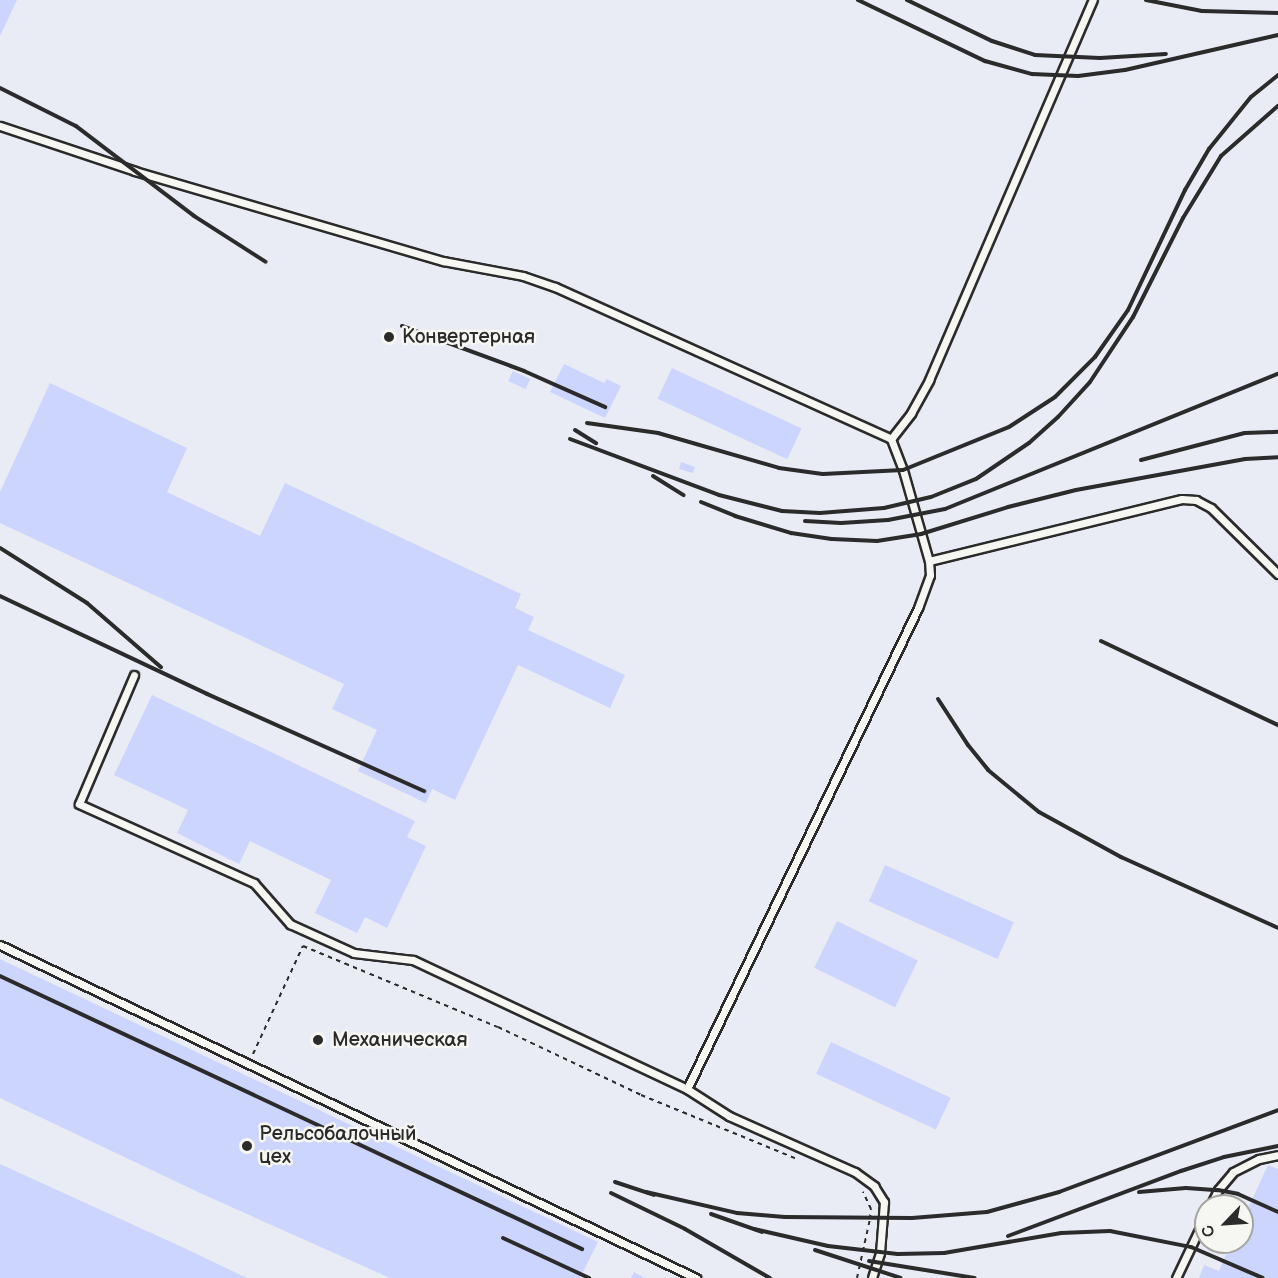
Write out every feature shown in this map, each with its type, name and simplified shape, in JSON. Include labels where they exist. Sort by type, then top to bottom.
[{"type":"lane","points":[[891,439],[911,413],[929,380],[1093,0]]},
{"type":"lane","points":[[0,126],[135,171],[443,261],[523,276],[555,286],[891,439],[903,470],[929,561],[930,574],[918,608],[687,1089]]},
{"type":"lane","points":[[929,561],[1182,499],[1196,500],[1211,508],[1278,574]]},
{"type":"lane","points":[[134,675],[79,804],[254,883],[290,924],[354,952],[414,960],[687,1089],[729,1116],[855,1172],[874,1186],[884,1202],[880,1253],[872,1278]]},
{"type":"lane","points":[[0,945],[249,1062],[696,1278]]},
{"type":"lane","points":[[1216,1194],[1233,1172],[1259,1159],[1278,1155]]},
{"type":"lane","points":[[1176,1278],[1194,1240]]},
{"type":"path","points":[[249,1062],[303,946],[498,1027],[641,1095],[800,1160]]},
{"type":"path","points":[[855,1184],[868,1199],[871,1209],[868,1240],[857,1278]]},
{"type":"shaded area","points":[[0,0],[1278,0],[1278,1278],[0,1278]]},
{"type":"building","points":[[0,0],[17,0],[0,36]]},
{"type":"building","points":[[564,364],[604,383],[607,379],[621,386],[605,418],[550,392]]},
{"type":"building","points":[[672,368],[802,428],[787,459],[658,399]]},
{"type":"building","points":[[513,371],[530,379],[526,389],[508,381]]},
{"type":"building","points":[[50,383],[187,448],[167,492],[260,536],[285,483],[521,594],[515,608],[534,617],[528,630],[625,675],[610,708],[518,665],[455,800],[432,789],[426,803],[358,771],[377,730],[332,709],[344,684],[0,523],[0,492]]},
{"type":"building","points":[[681,462],[695,467],[693,473],[679,469]]},
{"type":"building","points":[[152,695],[415,821],[407,837],[426,846],[387,928],[365,917],[357,933],[315,913],[331,880],[250,841],[239,864],[177,833],[188,810],[114,775]]},
{"type":"building","points":[[885,865],[1014,922],[998,959],[869,902]]},
{"type":"building","points":[[837,921],[918,960],[895,1007],[814,968]]},
{"type":"building","name":"Рельсобалочный цех","points":[[0,959],[598,1242],[580,1278],[390,1278],[200,1193],[0,1098]]},
{"type":"building","points":[[831,1042],[951,1098],[936,1130],[816,1074]]},
{"type":"building","points":[[0,1164],[182,1247],[247,1278],[0,1278]]},
{"type":"building","points":[[1268,1165],[1278,1169],[1278,1278],[1199,1278],[1204,1265],[1219,1271],[1226,1254],[1254,1254],[1254,1195]]},
{"type":"building","points":[[634,1272],[645,1278],[631,1278]]},
{"type":"railway","points":[[858,0],[985,61],[1032,74],[1078,76],[1125,70],[1278,35]]},
{"type":"railway","points":[[907,0],[992,41],[1035,55],[1100,58],[1166,54]]},
{"type":"railway","points":[[1146,0],[1202,11],[1278,13]]},
{"type":"railway","points":[[587,423],[658,433],[779,468],[823,474],[903,470],[1009,427],[1055,397],[1095,357],[1128,310],[1185,190],[1209,149],[1251,97],[1278,75]]},
{"type":"railway","points":[[0,88],[76,126],[194,216],[266,262]]},
{"type":"railway","points":[[570,439],[719,495],[782,511],[820,513],[884,508],[931,497],[976,479],[1029,443],[1058,417],[1090,382],[1133,317],[1183,218],[1221,156],[1278,106]]},
{"type":"railway","points":[[402,326],[524,371],[605,407]]},
{"type":"railway","points":[[805,521],[841,523],[888,520],[945,509],[1278,374]]},
{"type":"railway","points":[[575,430],[596,443]]},
{"type":"railway","points":[[1141,460],[1245,433],[1278,432]]},
{"type":"railway","points":[[701,502],[735,516],[791,533],[832,539],[877,541],[921,534],[1008,507],[1076,490],[1245,459],[1278,457]]},
{"type":"railway","points":[[653,476],[684,495]]},
{"type":"railway","points":[[0,548],[87,603],[161,667]]},
{"type":"railway","points":[[0,596],[207,694],[424,791]]},
{"type":"railway","points":[[1101,641],[1278,725]]},
{"type":"railway","points":[[938,699],[968,745],[988,770],[1039,812],[1121,857],[1278,928]]},
{"type":"railway","points":[[0,976],[582,1249]]},
{"type":"railway","points":[[646,1192],[737,1213],[785,1217],[912,1218],[987,1212],[1059,1192],[1278,1110]]},
{"type":"railway","points":[[1008,1236],[1181,1171],[1224,1157],[1278,1146]]},
{"type":"railway","points":[[615,1182],[654,1195]]},
{"type":"railway","points":[[1139,1192],[1186,1188],[1218,1190],[1238,1194],[1278,1212]]},
{"type":"railway","points":[[611,1193],[685,1229],[770,1278]]},
{"type":"railway","points":[[711,1214],[762,1232]]},
{"type":"railway","points":[[754,1229],[828,1246],[898,1254],[944,1253],[1061,1233],[1110,1231],[1191,1247],[1263,1278]]},
{"type":"railway","points":[[503,1238],[589,1278]]},
{"type":"railway","points":[[815,1250],[901,1278]]},
{"type":"railway","points":[[869,1261],[975,1278]]},
{"type":"place","name":"Конвертерная","points":[[389,337]]},
{"type":"place","name":"Механическая","points":[[318,1040]]},
{"type":"place","name":"Рельсобалочный цех","points":[[247,1146]]}]
